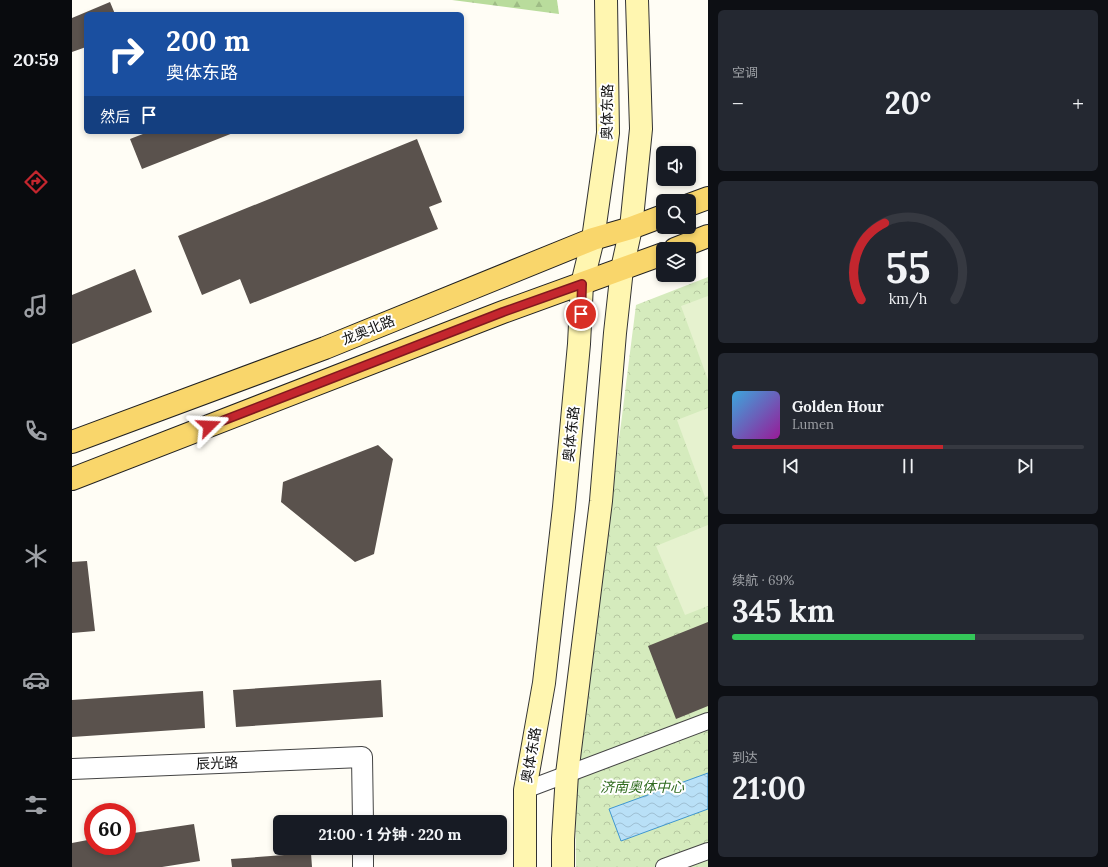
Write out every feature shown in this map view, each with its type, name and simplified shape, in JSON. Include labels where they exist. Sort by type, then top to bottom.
[{"type":"main road","name":"奥体东路","points":[[525,867],[525,790],[544,682],[579,352],[582,284],[593,239],[608,134],[606,0]]},
{"type":"main road","points":[[563,867],[566,774],[601,501],[615,333],[622,269],[631,228],[641,129],[637,0]]},
{"type":"main road","points":[[696,202],[708,198]]},
{"type":"main road","name":"龙奥北路","points":[[72,442],[325,348],[593,239],[631,228],[656,219]]},
{"type":"main road","points":[[693,242],[708,236]]},
{"type":"main road","points":[[72,479],[503,312],[656,257]]},
{"type":"street","points":[[525,790],[708,721]]},
{"type":"street","name":"辰光路","points":[[72,769],[362,757],[363,815]]},
{"type":"street","points":[[664,867],[708,851]]},
{"type":"street","points":[[363,855],[363,867]]},
{"type":"green space","points":[[452,0],[557,0],[559,14]]},
{"type":"green space","name":"济南奥体中心","points":[[708,277],[708,867],[576,867],[575,788],[636,305]]},
{"type":"green space","points":[[708,296],[708,380],[681,306]]},
{"type":"green space","points":[[708,408],[708,496],[705,497],[677,420]]},
{"type":"green space","points":[[708,525],[708,606],[685,615],[656,546]]},
{"type":"water","points":[[708,773],[708,809],[621,841],[609,809]]},
{"type":"building","points":[[110,2],[114,12],[86,12]]},
{"type":"building","points":[[84,13],[84,48],[72,52],[72,18]]},
{"type":"building","points":[[143,134],[230,134],[142,169],[130,139]]},
{"type":"building","points":[[417,139],[442,202],[429,207],[438,229],[250,304],[240,279],[202,295],[178,236]]},
{"type":"building","points":[[135,269],[152,312],[72,344],[72,295]]},
{"type":"building","points":[[378,445],[393,459],[374,554],[355,562],[281,502],[283,482]]},
{"type":"building","points":[[87,561],[95,631],[72,633],[72,562]]},
{"type":"building","points":[[708,622],[708,706],[676,719],[648,646]]},
{"type":"building","points":[[381,680],[383,717],[236,727],[233,690]]},
{"type":"building","points":[[203,691],[205,728],[72,737],[72,700]]},
{"type":"building","points":[[194,824],[200,861],[162,867],[72,867],[72,843],[84,841],[84,855],[136,855],[136,833]]},
{"type":"building","points":[[284,855],[311,855],[312,867],[232,867],[231,859]]},
{"type":"route","points":[[209,426],[503,312],[582,284],[581,314]]}]
